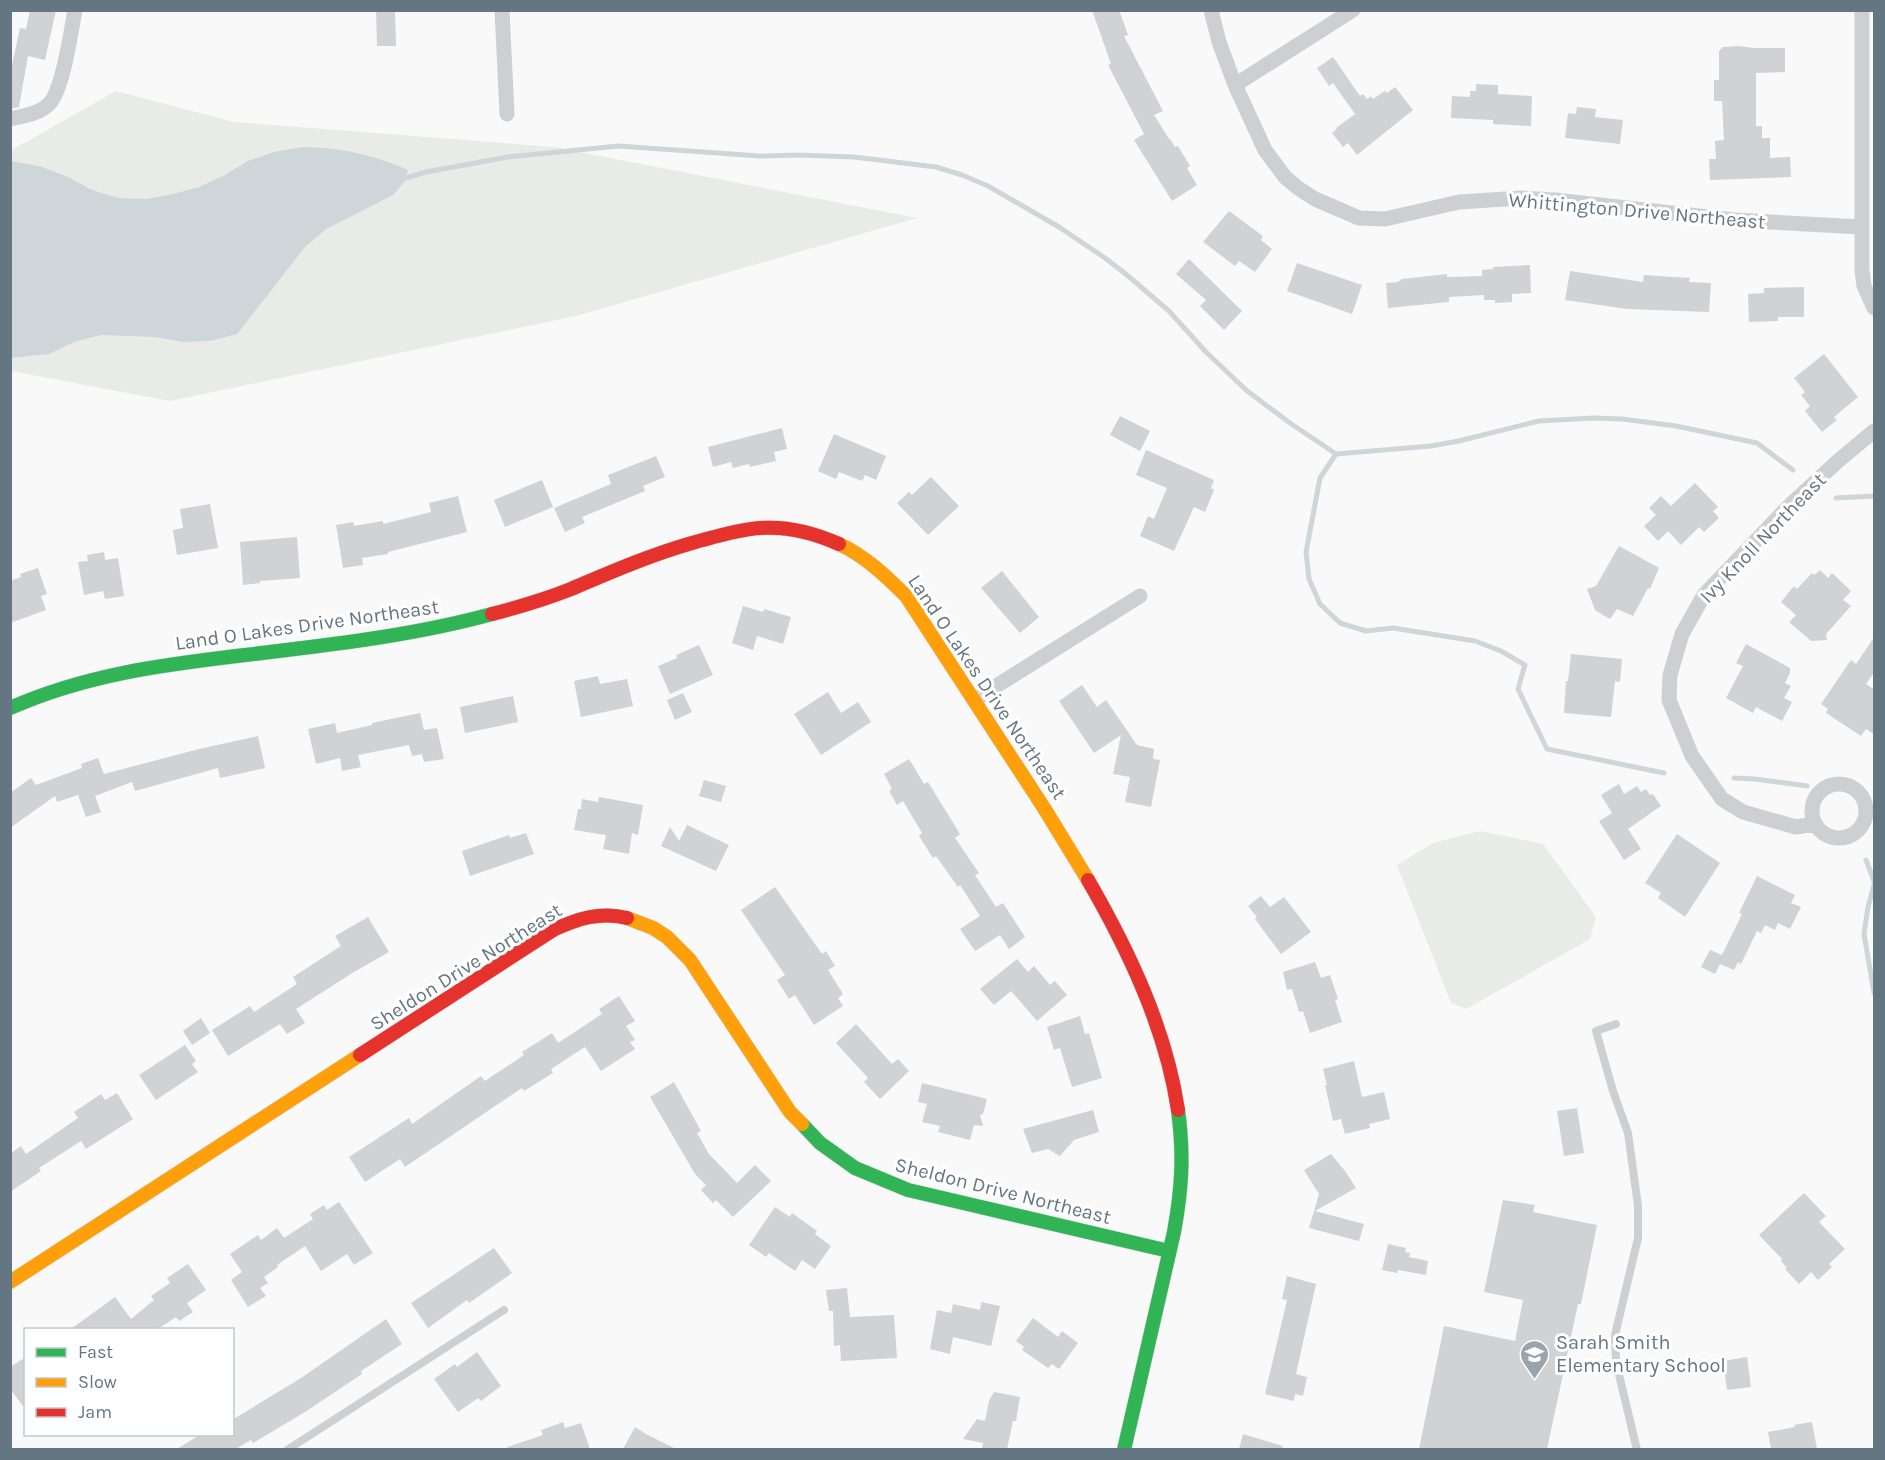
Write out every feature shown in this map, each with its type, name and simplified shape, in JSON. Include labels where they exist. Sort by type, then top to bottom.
[{"type":"street","points":[[10,119],[38,112],[51,104],[64,72],[75,10]]},
{"type":"street","points":[[502,10],[507,114]]},
{"type":"street","name":"Whittington Drive Northeast","points":[[1211,10],[1219,42],[1235,85],[1265,150],[1285,177],[1298,188],[1315,199],[1359,218],[1385,219],[1459,202],[1521,198],[1735,220],[1861,227]]},
{"type":"street","points":[[1235,85],[1353,10]]},
{"type":"street","points":[[1862,10],[1862,270],[1864,286],[1875,308]]},
{"type":"street","name":"Ivy Knoll Northeast","points":[[1815,824],[1796,827],[1743,812],[1722,799],[1692,756],[1669,700],[1670,675],[1682,634],[1704,595],[1788,507],[1875,431]]},
{"type":"street","name":"Land O Lakes Drive Northeast","points":[[10,708],[72,683],[128,670],[370,640],[462,622],[555,595],[674,547],[698,542],[730,530],[767,527],[803,531],[838,542],[867,559],[888,576],[906,597],[1062,834],[1091,883],[1125,950],[1156,1025],[1173,1085],[1182,1143],[1180,1195],[1124,1449]]},
{"type":"street","points":[[975,700],[1140,596]]},
{"type":"street","name":"Sheldon Drive Northeast","points":[[10,1282],[553,930],[575,920],[601,916],[620,916],[642,922],[662,932],[678,945],[790,1112],[820,1143],[855,1168],[908,1190],[1169,1251]]},
{"type":"lane","points":[[1616,1024],[1596,1031],[1628,1133],[1638,1206],[1638,1238],[1615,1335],[1616,1362],[1637,1449]]},
{"type":"lane","points":[[287,1449],[504,1310]]},
{"type":"shaded area","points":[[116,91],[234,122],[554,147],[917,218],[576,316],[170,401],[11,371],[10,151]]},
{"type":"shaded area","points":[[302,147],[343,150],[369,156],[408,170],[405,181],[393,195],[326,229],[305,247],[237,334],[210,341],[183,342],[156,337],[101,335],[74,342],[49,354],[11,358],[11,161],[42,167],[92,190],[118,198],[146,199],[199,187],[248,161],[274,152]]},
{"type":"shaded area","points":[[1480,831],[1543,844],[1596,917],[1590,939],[1466,1009],[1451,1003],[1397,865],[1433,843]]},
{"type":"building","points":[[30,10],[56,10],[45,60],[28,56],[19,107],[10,109],[10,74],[20,28],[26,29]]},
{"type":"building","points":[[376,10],[395,10],[396,46],[377,46]]},
{"type":"building","points":[[1092,10],[1119,10],[1128,35],[1124,36],[1163,111],[1154,115],[1190,166],[1187,168],[1197,185],[1172,201],[1134,140],[1144,134],[1108,65],[1111,64]]},
{"type":"building","points":[[1723,47],[1785,48],[1785,72],[1756,73],[1756,126],[1762,126],[1762,138],[1770,138],[1770,158],[1790,157],[1791,177],[1710,180],[1709,159],[1716,159],[1715,141],[1724,140],[1722,101],[1714,101],[1714,80],[1719,80],[1719,51]]},
{"type":"building","points":[[1333,57],[1360,96],[1363,94],[1367,99],[1371,96],[1373,99],[1395,87],[1413,110],[1357,155],[1348,143],[1343,147],[1332,133],[1355,114],[1333,83],[1329,86],[1317,68]]},
{"type":"building","points":[[1476,84],[1498,85],[1498,94],[1532,96],[1531,126],[1493,124],[1493,120],[1451,118],[1452,96],[1470,97],[1470,91],[1476,91]]},
{"type":"building","points":[[1577,107],[1596,109],[1595,117],[1623,120],[1620,144],[1565,138],[1568,113],[1576,114]]},
{"type":"building","points":[[1229,211],[1263,236],[1261,240],[1272,249],[1255,272],[1239,261],[1235,266],[1203,242]]},
{"type":"building","points":[[1189,259],[1242,311],[1224,330],[1200,306],[1206,300],[1176,274]]},
{"type":"building","points":[[1297,263],[1362,285],[1352,314],[1287,291]]},
{"type":"building","points":[[1530,265],[1531,293],[1512,294],[1512,302],[1495,303],[1495,300],[1484,300],[1484,295],[1449,297],[1449,302],[1388,308],[1386,283],[1447,274],[1447,277],[1482,276],[1482,270],[1493,269],[1493,267]]},
{"type":"building","points":[[1570,271],[1643,282],[1644,275],[1690,278],[1689,282],[1711,283],[1709,312],[1627,309],[1565,300]]},
{"type":"building","points":[[1804,287],[1804,317],[1778,317],[1778,321],[1749,322],[1748,294],[1764,293],[1764,288]]},
{"type":"building","points":[[1824,354],[1858,397],[1834,417],[1837,420],[1822,432],[1805,411],[1810,406],[1801,395],[1805,392],[1794,378]]},
{"type":"building","points":[[1120,416],[1150,431],[1140,451],[1110,435]]},
{"type":"building","points":[[782,428],[787,449],[774,452],[776,461],[750,467],[749,464],[733,468],[731,462],[713,467],[708,447]]},
{"type":"building","points":[[834,434],[886,456],[876,480],[865,475],[862,481],[839,472],[836,479],[818,471]]},
{"type":"building","points":[[1146,450],[1214,480],[1211,488],[1214,490],[1205,512],[1194,507],[1174,551],[1140,536],[1148,516],[1154,519],[1167,488],[1136,475]]},
{"type":"building","points":[[656,456],[665,477],[643,486],[645,491],[582,517],[585,523],[565,532],[554,508],[611,484],[608,475]]},
{"type":"building","points":[[931,477],[959,506],[928,535],[897,503],[909,492],[912,495]]},
{"type":"building","points":[[542,480],[553,507],[505,527],[494,500]]},
{"type":"building","points":[[1695,483],[1718,507],[1713,511],[1719,518],[1704,532],[1699,527],[1681,545],[1668,531],[1658,541],[1644,526],[1656,515],[1649,508],[1661,496],[1671,506]]},
{"type":"building","points":[[458,496],[467,532],[388,552],[388,554],[362,558],[363,565],[343,568],[336,525],[353,522],[354,526],[383,521],[383,524],[431,512],[429,503]]},
{"type":"building","points":[[210,504],[218,548],[177,555],[173,530],[183,528],[180,509]]},
{"type":"building","points":[[297,537],[300,578],[260,581],[260,583],[243,585],[240,542]]},
{"type":"building","points":[[1619,546],[1659,568],[1650,589],[1648,588],[1633,616],[1617,609],[1610,619],[1595,610],[1587,589],[1596,586]]},
{"type":"building","points":[[104,552],[105,560],[118,558],[124,596],[105,599],[103,591],[84,595],[78,562],[88,561],[87,555]]},
{"type":"building","points":[[38,568],[47,594],[41,596],[46,610],[10,623],[10,581],[21,577],[20,574]]},
{"type":"building","points":[[1820,570],[1828,578],[1832,573],[1851,591],[1843,600],[1851,606],[1826,634],[1827,640],[1811,641],[1789,622],[1796,615],[1781,602],[1794,586],[1797,589],[1812,573],[1814,575]]},
{"type":"building","points":[[1002,571],[1039,617],[1020,633],[981,588]]},
{"type":"building","points":[[743,606],[791,617],[783,644],[757,636],[753,650],[732,643]]},
{"type":"building","points":[[1875,636],[1875,671],[1866,684],[1875,690],[1875,735],[1866,729],[1861,736],[1826,713],[1828,709],[1821,704],[1851,660],[1856,664]]},
{"type":"building","points":[[1746,644],[1790,668],[1785,683],[1791,686],[1784,698],[1792,702],[1782,721],[1756,707],[1753,713],[1726,698],[1743,666],[1736,663]]},
{"type":"building","points":[[699,645],[713,675],[670,694],[658,666]]},
{"type":"building","points":[[1571,654],[1622,659],[1620,682],[1615,681],[1611,717],[1564,713]]},
{"type":"building","points":[[598,676],[600,684],[627,679],[633,706],[581,717],[574,681]]},
{"type":"building","points":[[1082,685],[1097,707],[1106,700],[1137,745],[1154,749],[1153,759],[1160,760],[1151,807],[1125,802],[1130,777],[1113,774],[1121,735],[1094,753],[1059,701]]},
{"type":"building","points":[[828,692],[841,713],[858,702],[871,722],[821,755],[794,714]]},
{"type":"building","points":[[683,693],[692,712],[675,720],[667,700]]},
{"type":"building","points":[[513,696],[518,722],[465,733],[460,707]]},
{"type":"building","points":[[420,713],[424,730],[437,728],[444,759],[424,762],[422,754],[412,756],[409,745],[358,755],[361,767],[342,771],[340,758],[316,764],[308,729],[335,723],[337,733]]},
{"type":"building","points":[[258,736],[265,768],[220,778],[218,768],[135,791],[132,782],[95,796],[101,812],[86,817],[78,795],[57,802],[55,796],[10,828],[10,793],[31,778],[36,785],[82,768],[81,764],[98,758],[104,774]]},
{"type":"building","points":[[909,759],[924,784],[928,782],[960,834],[955,838],[979,873],[975,875],[996,907],[1003,903],[1025,937],[1009,949],[1000,935],[975,951],[960,929],[980,916],[960,885],[958,887],[936,856],[933,858],[919,836],[922,833],[903,801],[897,805],[889,791],[892,789],[884,774]]},
{"type":"building","points":[[704,780],[726,786],[721,802],[699,796]]},
{"type":"building","points":[[1619,784],[1624,794],[1637,786],[1641,792],[1646,789],[1650,795],[1653,794],[1661,806],[1628,829],[1641,849],[1624,860],[1599,821],[1612,813],[1601,795]]},
{"type":"building","points":[[599,797],[643,805],[638,835],[632,833],[629,854],[603,849],[606,835],[574,830],[582,799],[598,802]]},
{"type":"building","points":[[687,825],[729,845],[716,871],[661,846],[670,827],[679,841]]},
{"type":"building","points":[[526,833],[534,854],[470,876],[462,851],[509,835],[510,838]]},
{"type":"building","points":[[1677,834],[1720,863],[1685,917],[1658,898],[1661,893],[1645,883]]},
{"type":"building","points":[[1757,876],[1795,895],[1791,903],[1801,907],[1790,929],[1778,923],[1775,930],[1765,925],[1761,933],[1757,931],[1741,964],[1738,962],[1734,970],[1720,964],[1715,974],[1701,967],[1710,950],[1722,955]]},
{"type":"building","points":[[775,887],[822,954],[826,951],[835,966],[828,970],[843,994],[838,998],[843,1006],[814,1025],[795,995],[789,999],[777,980],[785,975],[741,910]]},
{"type":"building","points":[[1261,896],[1270,907],[1284,897],[1311,932],[1281,954],[1248,906]]},
{"type":"building","points":[[368,917],[389,952],[296,1009],[305,1023],[287,1034],[280,1024],[228,1056],[212,1030],[250,1006],[254,1012],[297,984],[293,977],[341,946],[335,936]]},
{"type":"building","points":[[1017,959],[1028,972],[1034,966],[1050,985],[1055,981],[1067,995],[1037,1021],[1011,991],[994,1005],[980,989]]},
{"type":"building","points":[[1315,962],[1321,978],[1330,975],[1338,999],[1335,1000],[1342,1022],[1310,1033],[1303,1011],[1299,1012],[1292,989],[1287,990],[1283,972]]},
{"type":"building","points":[[619,996],[635,1021],[626,1026],[635,1040],[630,1042],[635,1049],[601,1071],[585,1047],[551,1069],[553,1073],[524,1091],[522,1088],[405,1167],[400,1159],[365,1182],[349,1157],[409,1118],[412,1124],[481,1076],[485,1081],[524,1055],[522,1052],[552,1033],[558,1043],[602,1014],[599,1009]]},
{"type":"building","points":[[1080,1016],[1085,1034],[1089,1033],[1102,1078],[1072,1087],[1060,1048],[1054,1050],[1047,1027]]},
{"type":"building","points":[[201,1018],[210,1033],[192,1045],[183,1031]]},
{"type":"building","points":[[856,1024],[892,1064],[898,1059],[909,1071],[880,1099],[864,1082],[868,1078],[836,1043]]},
{"type":"building","points":[[185,1045],[196,1061],[192,1064],[198,1072],[156,1100],[139,1075]]},
{"type":"building","points":[[1354,1061],[1362,1097],[1384,1092],[1390,1119],[1369,1124],[1370,1128],[1345,1134],[1341,1119],[1333,1121],[1323,1069]]},
{"type":"building","points":[[674,1082],[701,1131],[697,1133],[709,1154],[737,1183],[755,1165],[771,1181],[733,1217],[716,1200],[713,1203],[701,1190],[706,1185],[695,1174],[650,1097]]},
{"type":"building","points":[[922,1083],[987,1099],[983,1114],[980,1115],[983,1126],[974,1125],[970,1140],[938,1132],[940,1126],[922,1122],[927,1104],[918,1102]]},
{"type":"building","points":[[117,1093],[133,1119],[86,1149],[81,1141],[39,1168],[41,1171],[10,1192],[10,1154],[21,1146],[26,1154],[78,1118],[74,1112],[101,1094],[105,1100]]},
{"type":"building","points":[[1577,1108],[1584,1153],[1564,1156],[1557,1111]]},
{"type":"building","points":[[1093,1110],[1099,1132],[1074,1140],[1060,1156],[1048,1149],[1032,1153],[1023,1129]]},
{"type":"building","points":[[1331,1154],[1356,1188],[1315,1211],[1364,1224],[1359,1241],[1309,1228],[1319,1194],[1304,1170]]},
{"type":"building","points":[[1804,1193],[1826,1216],[1819,1222],[1845,1249],[1829,1264],[1832,1267],[1818,1280],[1811,1272],[1799,1284],[1785,1269],[1787,1268],[1781,1261],[1782,1259],[1759,1235]]},
{"type":"building","name":"Sarah Smith Elementary School","points":[[1503,1200],[1535,1205],[1533,1212],[1597,1225],[1547,1449],[1419,1449],[1444,1326],[1515,1341],[1523,1300],[1484,1292]]},
{"type":"building","points":[[339,1202],[373,1253],[354,1265],[347,1254],[321,1271],[305,1246],[264,1277],[268,1283],[260,1288],[266,1296],[248,1307],[231,1280],[242,1272],[230,1254],[258,1235],[261,1240],[277,1228],[284,1238],[313,1219],[310,1214],[324,1205],[327,1210]]},
{"type":"building","points":[[775,1207],[790,1217],[792,1213],[817,1231],[815,1234],[831,1246],[815,1269],[802,1260],[795,1271],[769,1253],[766,1257],[749,1245]]},
{"type":"building","points":[[1388,1244],[1406,1248],[1405,1252],[1410,1253],[1409,1257],[1428,1261],[1426,1275],[1398,1270],[1397,1273],[1382,1270]]},
{"type":"building","points":[[494,1248],[512,1273],[469,1303],[467,1300],[428,1328],[411,1303]]},
{"type":"building","points":[[188,1264],[206,1290],[187,1303],[193,1312],[179,1321],[176,1317],[160,1328],[72,1328],[115,1297],[131,1319],[154,1300],[151,1296],[170,1283],[167,1278]]},
{"type":"building","points":[[1287,1276],[1316,1284],[1296,1374],[1307,1377],[1303,1396],[1295,1394],[1294,1401],[1265,1394],[1287,1300],[1282,1299]]},
{"type":"building","points":[[847,1288],[850,1317],[894,1315],[897,1358],[841,1361],[840,1345],[834,1346],[833,1311],[829,1311],[826,1290]]},
{"type":"building","points":[[981,1302],[1000,1306],[991,1346],[953,1337],[950,1354],[930,1349],[937,1310],[951,1313],[953,1304],[980,1310]]},
{"type":"building","points":[[1033,1318],[1058,1337],[1062,1331],[1078,1343],[1059,1369],[1052,1364],[1048,1368],[1022,1350],[1024,1347],[1016,1341]]},
{"type":"building","points":[[386,1319],[402,1344],[305,1412],[253,1443],[251,1440],[236,1449],[177,1449],[198,1436],[234,1436],[234,1419],[301,1378]]},
{"type":"building","points":[[477,1352],[501,1386],[481,1401],[478,1398],[458,1412],[434,1379],[455,1364],[457,1367]]},
{"type":"building","points":[[1747,1357],[1751,1387],[1727,1390],[1723,1361]]},
{"type":"building","points":[[24,1358],[24,1407],[10,1389],[10,1367]]},
{"type":"building","points":[[994,1392],[1020,1397],[1016,1421],[1013,1421],[1007,1449],[982,1449],[983,1443],[963,1439],[977,1419],[985,1421],[989,1401]]},
{"type":"building","points":[[563,1422],[565,1428],[581,1423],[590,1449],[508,1449],[507,1447],[543,1435],[541,1430]]},
{"type":"building","points":[[1812,1422],[1817,1449],[1771,1449],[1768,1432]]},
{"type":"building","points":[[635,1427],[646,1434],[676,1449],[623,1449]]},
{"type":"building","points":[[1243,1434],[1283,1446],[1282,1449],[1239,1449]]},
{"type":"waterway","points":[[402,179],[426,172],[508,157],[618,146],[760,156],[854,157],[936,167],[988,186],[1059,227],[1105,258],[1169,311],[1206,352],[1246,390],[1336,454],[1431,446],[1539,421],[1594,418],[1676,426],[1757,443],[1793,470]]},
{"type":"waterway","points":[[1336,454],[1320,478],[1306,552],[1309,579],[1320,604],[1340,623],[1366,631],[1393,628],[1475,641],[1501,651],[1525,665],[1518,689],[1547,749],[1664,773]]},
{"type":"waterway","points":[[1836,498],[1874,496]]},
{"type":"waterway","points":[[1734,778],[1807,786]]},
{"type":"waterway","points":[[1866,860],[1874,881]]},
{"type":"waterway","points":[[1874,885],[1864,934],[1874,993]]},
{"type":"traffic: fast","points":[[10,708],[39,696],[125,672],[370,639],[462,622],[492,614]]},
{"type":"traffic: fast","points":[[1124,1450],[1177,1216],[1181,1157],[1178,1110]]},
{"type":"traffic: fast","points":[[802,1124],[820,1143],[855,1168],[908,1190],[1169,1251]]},
{"type":"traffic: slow","points":[[839,544],[866,560],[906,596],[1044,808],[1088,880]]},
{"type":"traffic: slow","points":[[627,918],[653,928],[667,937],[690,960],[790,1112],[802,1124]]},
{"type":"traffic: slow","points":[[10,1282],[360,1055]]},
{"type":"traffic: jam","points":[[492,614],[562,593],[661,553],[748,529],[782,528],[818,536],[839,544]]},
{"type":"traffic: jam","points":[[1088,880],[1118,934],[1144,991],[1165,1050],[1178,1110]]},
{"type":"traffic: jam","points":[[360,1055],[553,930],[589,917],[607,915],[627,918]]},
{"type":"place","name":"Sarah Smith Elementary School","points":[[1535,1380]]}]
